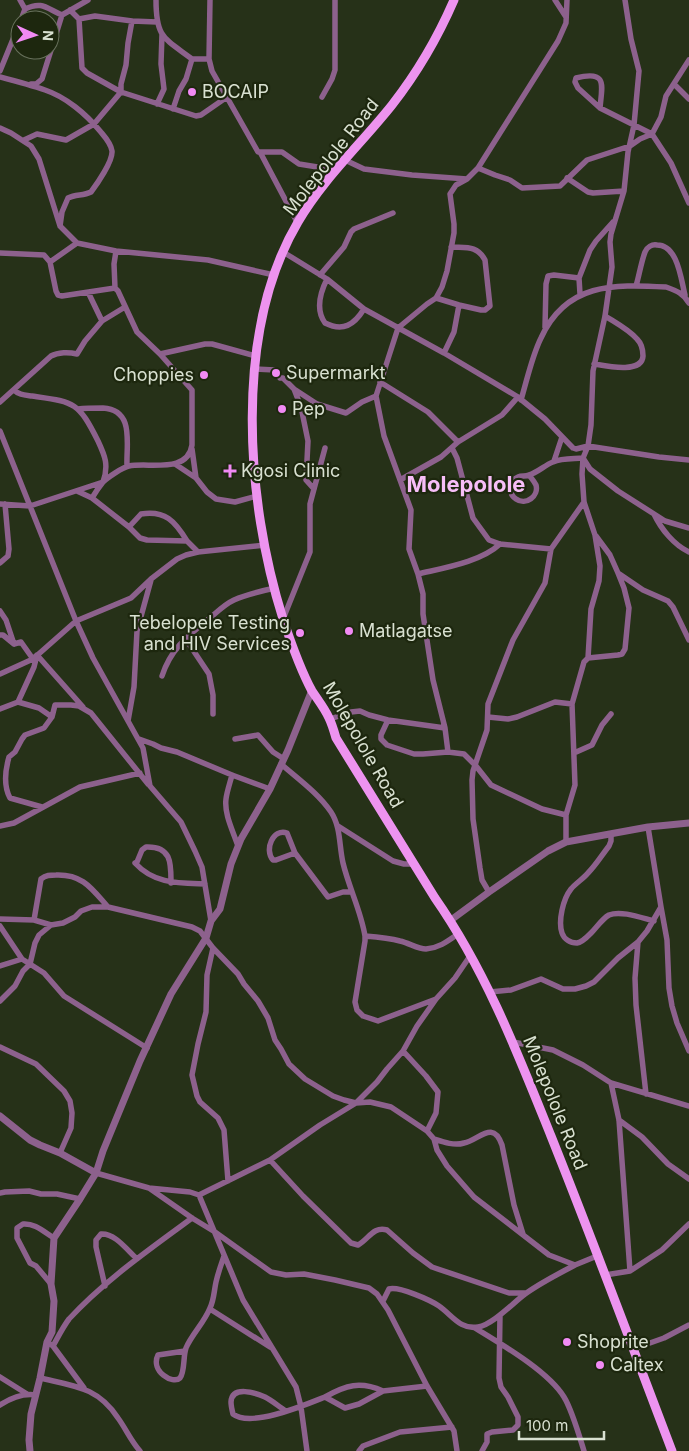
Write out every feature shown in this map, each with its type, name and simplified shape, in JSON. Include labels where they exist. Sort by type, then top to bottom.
[{"type":"main road","name":"Molepolole Road","points":[[454,0],[433,43],[408,83],[392,105],[336,170],[297,222],[283,252],[263,310],[256,356],[252,411],[257,496],[265,545],[275,588],[283,619],[295,652],[312,690],[330,719],[336,738],[416,864],[435,898],[451,920],[490,992],[514,1042],[580,1207],[672,1451]]},
{"type":"street","points":[[20,0],[25,9],[37,5],[62,16]]},
{"type":"street","points":[[24,84],[36,84],[42,79],[62,16],[88,0]]},
{"type":"street","points":[[210,0],[209,59],[212,71],[258,152],[260,152],[297,222]]},
{"type":"street","points":[[322,97],[335,70],[335,0]]},
{"type":"street","points":[[555,0],[566,18]]},
{"type":"street","points":[[448,752],[445,728],[433,680],[423,614],[423,594],[409,549],[411,510],[384,436],[376,396],[398,328],[436,298],[442,287],[447,271],[454,224],[450,194],[456,185],[467,179],[478,168],[553,49],[563,29],[567,0]]},
{"type":"street","points":[[566,842],[566,815],[575,785],[572,704],[584,662],[588,658],[591,609],[600,573],[595,535],[584,502],[583,458],[588,446],[591,426],[594,364],[605,316],[612,267],[610,242],[614,220],[624,191],[634,125],[639,71],[631,39],[625,0]]},
{"type":"street","points":[[157,104],[164,88],[162,34],[157,22],[158,2]]},
{"type":"street","points":[[70,10],[79,19],[82,68],[87,73],[121,92],[196,116],[201,115],[227,97]]},
{"type":"street","points":[[79,19],[95,16],[157,22]]},
{"type":"street","points":[[24,140],[37,134],[66,140],[94,124],[121,92],[132,21]]},
{"type":"street","points":[[162,34],[192,59],[209,59]]},
{"type":"street","points":[[0,71],[10,46]]},
{"type":"street","points":[[173,109],[192,59]]},
{"type":"street","points":[[478,168],[494,176],[510,180],[522,188],[560,186],[587,160],[630,146],[652,134],[661,117],[666,96],[689,60]]},
{"type":"street","points":[[0,77],[46,90],[73,105],[94,124],[108,142],[112,153],[110,160],[91,192],[86,195],[74,195],[68,198],[62,212],[60,226]]},
{"type":"street","points":[[600,108],[602,84],[599,77],[576,78],[575,82],[578,88],[600,108],[652,134],[671,163],[689,203]]},
{"type":"street","points":[[674,84],[689,99]]},
{"type":"street","points":[[0,128],[24,140],[31,146],[39,159],[60,226],[76,243],[116,251],[208,260],[274,275]]},
{"type":"street","points":[[260,152],[282,152],[299,164],[336,170]]},
{"type":"street","points":[[345,160],[364,169],[467,179]]},
{"type":"street","points":[[567,178],[588,192],[624,191]]},
{"type":"street","points":[[320,274],[344,247],[350,232],[393,213]]},
{"type":"street","points":[[580,294],[579,278],[593,246],[614,220]]},
{"type":"street","points":[[50,262],[76,243]]},
{"type":"street","points":[[636,286],[645,252],[656,244],[665,246],[675,258],[689,303]]},
{"type":"street","points":[[436,298],[485,310],[490,306],[486,260],[479,250],[451,247]]},
{"type":"street","points":[[116,251],[114,264],[115,288],[137,332],[160,354],[192,390],[192,449],[196,478]]},
{"type":"street","points":[[283,252],[320,274],[364,309],[520,399],[545,419],[576,449],[588,446],[659,458],[689,458]]},
{"type":"street","points":[[0,253],[44,254],[50,262],[58,295],[115,288]]},
{"type":"street","points":[[545,329],[546,279],[548,276],[579,278]]},
{"type":"street","points":[[327,279],[322,288],[319,301],[319,310],[325,323],[336,327],[351,324],[358,319],[364,309]]},
{"type":"street","points":[[400,480],[441,457],[458,442],[502,415],[520,399],[545,329],[553,316],[580,294],[609,287],[636,286],[666,287],[685,295]]},
{"type":"street","points":[[88,292],[102,321]]},
{"type":"street","points":[[444,354],[454,332],[459,305]]},
{"type":"street","points":[[0,402],[54,354],[71,352],[77,354],[102,321],[125,307]]},
{"type":"street","points":[[594,364],[619,368],[634,367],[643,360],[643,350],[639,340],[605,316]]},
{"type":"street","points":[[160,354],[212,344],[256,356]]},
{"type":"street","points":[[255,369],[275,370],[280,378],[283,378],[294,389],[316,404],[346,413],[362,402],[376,396]]},
{"type":"street","points":[[380,382],[428,412],[458,442]]},
{"type":"street","points":[[294,389],[301,407],[308,441],[306,480],[314,490]]},
{"type":"street","points":[[14,390],[21,395],[61,400],[78,408],[104,408],[118,413],[124,419],[127,430],[127,466]]},
{"type":"street","points":[[78,408],[88,422],[105,455],[106,473],[103,482],[92,498]]},
{"type":"street","points":[[0,431],[76,621],[93,658],[139,739],[144,752],[150,786]]},
{"type":"street","points":[[554,461],[562,437]]},
{"type":"street","points":[[283,619],[310,552],[309,512],[325,448]]},
{"type":"street","points":[[452,448],[457,458],[473,518],[489,540],[500,544],[551,549]]},
{"type":"street","points":[[0,563],[8,556],[9,549],[2,504],[30,506],[103,482],[127,466],[175,464],[184,459],[192,449]]},
{"type":"street","points":[[529,476],[535,482],[535,494],[527,501],[516,499],[510,489],[511,483],[515,478],[529,476],[554,461],[583,458]]},
{"type":"street","points":[[583,458],[590,469],[618,491],[665,522],[689,528]]},
{"type":"street","points":[[175,464],[196,478],[207,492],[216,499],[235,502],[257,496]]},
{"type":"street","points":[[77,491],[92,498],[140,538],[187,541]]},
{"type":"street","points":[[488,892],[482,880],[473,819],[472,780],[487,730],[488,704],[513,640],[545,583],[551,549],[584,502]]},
{"type":"street","points":[[129,527],[141,514],[159,513],[174,523],[198,552]]},
{"type":"street","points":[[654,514],[661,527],[679,546],[689,552]]},
{"type":"street","points":[[588,658],[618,656],[622,654],[625,650],[629,608],[618,572],[610,555],[595,535]]},
{"type":"street","points":[[418,574],[463,563],[493,551],[500,544]]},
{"type":"street","points":[[0,674],[35,657],[76,621],[131,598],[151,579],[177,559],[198,552],[265,545]]},
{"type":"street","points":[[618,572],[643,590],[668,601],[689,640]]},
{"type":"street","points":[[128,721],[134,687],[137,631],[151,579]]},
{"type":"street","points":[[162,676],[168,660],[185,638],[231,601],[239,597],[275,588]]},
{"type":"street","points":[[0,611],[6,620],[14,644]]},
{"type":"street","points":[[0,635],[14,644]]},
{"type":"street","points":[[185,638],[209,674],[213,695],[213,714]]},
{"type":"street","points":[[14,644],[21,642],[84,708],[97,719],[181,822],[202,866],[206,901],[211,922]]},
{"type":"street","points":[[18,702],[34,667],[35,657]]},
{"type":"street","points":[[30,1451],[31,1414],[52,1332],[54,1300],[50,1284],[54,1238],[96,1173],[103,1151],[171,994],[206,938],[211,922],[220,909],[231,864],[238,846],[270,789],[312,690]]},
{"type":"street","points":[[0,709],[18,702],[39,708],[52,717]]},
{"type":"street","points":[[488,718],[508,719],[517,717],[555,702],[572,704]]},
{"type":"street","points":[[42,807],[10,798],[6,790],[5,774],[9,757],[15,752],[25,735],[44,728],[52,717],[55,705],[71,704],[84,708]]},
{"type":"street","points":[[330,719],[360,711],[388,720],[445,728]]},
{"type":"street","points":[[574,753],[592,745],[602,725],[611,714]]},
{"type":"street","points":[[388,720],[381,735],[381,739],[387,745],[419,755],[448,752],[464,754],[491,785],[542,809],[566,815]]},
{"type":"street","points":[[235,740],[258,735],[262,737],[267,747],[319,797],[331,812],[338,826],[340,850],[365,936],[355,1002],[357,1010],[363,1016],[378,1021],[436,998]]},
{"type":"street","points":[[139,739],[270,789]]},
{"type":"street","points":[[0,826],[14,823],[80,787],[140,773]]},
{"type":"street","points":[[232,776],[226,798],[226,812],[238,846]]},
{"type":"street","points":[[451,920],[548,851],[566,842],[648,827],[688,823]]},
{"type":"street","points":[[338,826],[393,861],[404,864],[416,864]]},
{"type":"street","points":[[648,827],[667,940],[672,1006],[689,1051]]},
{"type":"street","points":[[295,853],[273,860],[269,855],[269,845],[277,833],[287,834],[295,853],[328,897],[343,892],[352,892]]},
{"type":"street","points":[[611,834],[609,846],[588,874],[570,890],[564,903],[561,924],[564,938],[570,942],[582,941],[609,915],[631,914],[654,921]]},
{"type":"street","points":[[171,883],[171,862],[168,857],[156,848],[146,847],[142,850],[135,863],[142,870],[171,883],[205,884]]},
{"type":"street","points":[[34,920],[41,879],[47,875],[64,874],[77,877],[91,887],[108,907]]},
{"type":"street","points":[[0,919],[34,920],[51,925],[63,923],[87,909],[108,907],[192,927],[200,931],[213,948],[231,965],[258,1001],[268,1018],[274,1040],[289,1064],[304,1079],[333,1096],[356,1102],[370,1102],[391,1107],[427,1131],[434,1139],[437,1150],[447,1166],[474,1197],[549,1255],[575,1265]]},
{"type":"street","points":[[490,992],[510,990],[540,979],[563,989],[575,989],[586,986],[594,982],[618,958],[638,942],[654,921],[661,907]]},
{"type":"street","points":[[0,1001],[15,986],[23,971],[30,964],[39,935],[51,925]]},
{"type":"street","points":[[0,926],[22,959],[44,974],[64,996],[147,1048]]},
{"type":"street","points":[[365,936],[402,941],[427,949],[444,944],[458,934]]},
{"type":"street","points":[[638,942],[635,978],[636,1005],[646,1094]]},
{"type":"street","points":[[213,948],[207,975],[206,1012],[192,1075],[196,1096],[218,1118],[224,1130],[228,1180]]},
{"type":"street","points":[[0,1116],[30,1140],[60,1153],[96,1173],[149,1188],[190,1192],[199,1195],[270,1160],[356,1102],[377,1082],[403,1052],[417,1026],[436,998],[455,978],[470,956]]},
{"type":"street","points":[[0,966],[22,959]]},
{"type":"street","points":[[514,1042],[553,1050],[584,1065],[611,1083],[689,1106]]},
{"type":"street","points":[[0,1047],[36,1064],[64,1091],[70,1100],[71,1128],[60,1153]]},
{"type":"street","points":[[403,1052],[426,1076],[438,1092],[436,1113],[427,1131]]},
{"type":"street","points":[[611,1083],[619,1120],[630,1271]]},
{"type":"street","points":[[619,1120],[642,1137],[668,1164],[689,1179]]},
{"type":"street","points":[[434,1139],[463,1144],[486,1132],[495,1133],[498,1136],[502,1145],[514,1205],[523,1234]]},
{"type":"street","points":[[270,1160],[303,1196],[351,1243],[358,1245],[374,1231],[378,1229],[387,1230],[432,1267],[509,1293],[526,1293]]},
{"type":"street","points":[[149,1188],[271,1272],[286,1275],[304,1274],[369,1288],[377,1294],[383,1301],[427,1386],[452,1427],[457,1451]]},
{"type":"street","points":[[0,1193],[30,1191],[80,1199]]},
{"type":"street","points":[[199,1195],[243,1300],[296,1388],[307,1451]]},
{"type":"street","points":[[50,1344],[68,1321],[105,1286],[137,1259],[192,1218]]},
{"type":"street","points":[[50,1284],[36,1266],[30,1263],[18,1238],[17,1228],[23,1224],[34,1225],[54,1238]]},
{"type":"street","points":[[605,1276],[630,1271],[662,1250],[689,1224]]},
{"type":"street","points":[[105,1286],[96,1247],[98,1236],[105,1233],[110,1235],[137,1259]]},
{"type":"street","points":[[185,1351],[158,1355],[156,1367],[170,1379],[176,1380],[182,1375],[185,1351],[188,1343],[210,1309],[216,1280],[224,1256]]},
{"type":"street","points":[[383,1301],[389,1289],[396,1288],[439,1306],[453,1319],[468,1328],[475,1328],[483,1326],[500,1315],[526,1293],[575,1265],[597,1256]]},
{"type":"street","points":[[210,1309],[272,1348]]},
{"type":"street","points":[[482,1451],[487,1442],[487,1434],[513,1430],[518,1425],[518,1417],[508,1396],[501,1387],[499,1364],[501,1344],[500,1315]]},
{"type":"street","points":[[633,1349],[664,1338],[689,1325]]},
{"type":"street","points":[[475,1328],[538,1370],[559,1390],[565,1399],[584,1451]]},
{"type":"street","points":[[50,1344],[84,1388]]},
{"type":"street","points":[[0,1377],[27,1394]]},
{"type":"street","points":[[40,1378],[84,1388],[100,1398],[110,1406],[140,1451]]},
{"type":"street","points":[[286,1411],[267,1398],[248,1391],[236,1393],[232,1396],[233,1414],[252,1419],[301,1408],[347,1386],[361,1384],[373,1386],[383,1391]]},
{"type":"street","points":[[324,1397],[345,1408],[359,1404],[383,1391],[427,1386]]},
{"type":"street","points":[[0,1405],[27,1394],[36,1394]]},
{"type":"street","points":[[359,1451],[364,1446],[400,1432],[452,1427]]},
{"type":"place","name":"BOCAIP","points":[[192,92]]},
{"type":"place","name":"Supermarkt","points":[[276,373]]},
{"type":"place","name":"Choppies","points":[[204,375]]},
{"type":"place","name":"Pep","points":[[282,409]]},
{"type":"place","name":"Kgosi Clinic","points":[[230,471]]},
{"type":"place","name":"Matlagatse","points":[[349,631]]},
{"type":"place","name":"Tebelopele Testing and HIV Services","points":[[300,633]]},
{"type":"place","name":"Shoprite","points":[[567,1342]]},
{"type":"place","name":"Caltex","points":[[600,1365]]},
{"type":"district","name":"Molepolole","points":[[466,484]]}]
